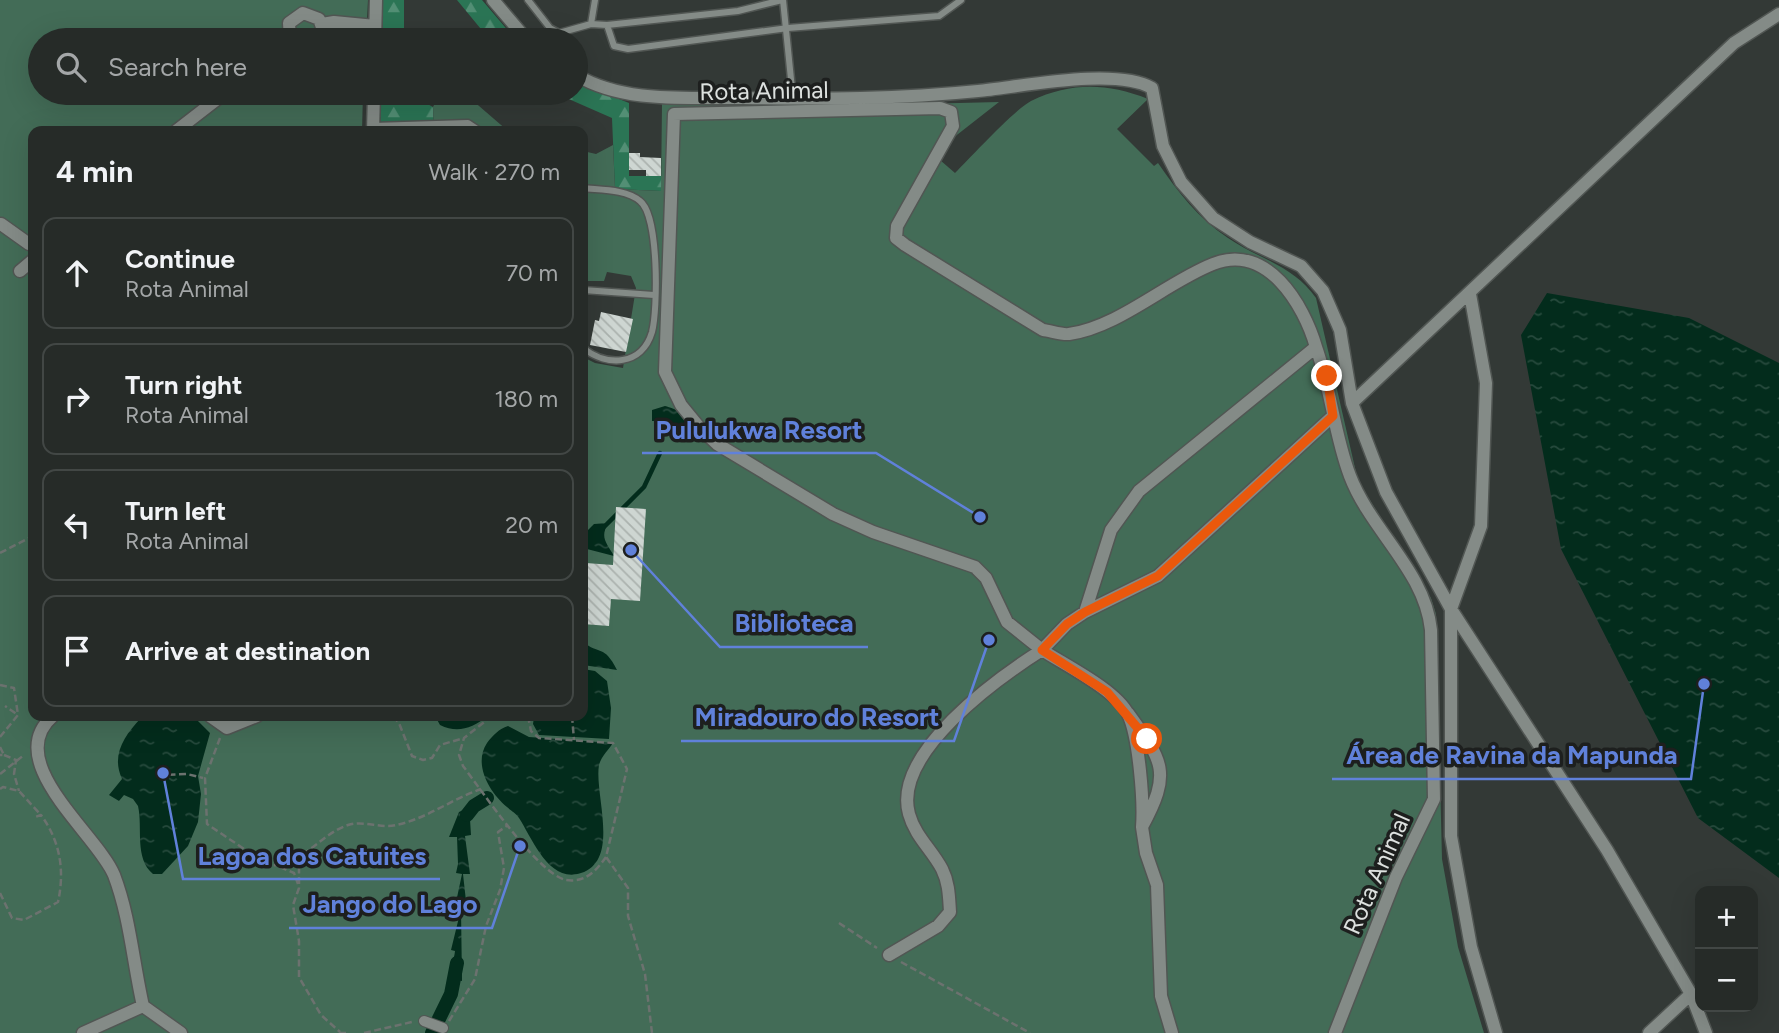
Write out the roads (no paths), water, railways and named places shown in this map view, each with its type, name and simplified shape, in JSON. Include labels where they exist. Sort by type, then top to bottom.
[{"type":"street","points":[[322,24],[334,22],[375,26],[376,0]]},
{"type":"street","points":[[493,0],[517,28]]},
{"type":"street","points":[[1352,403],[1471,294],[1734,43],[1779,14]]},
{"type":"street","points":[[289,28],[289,23],[297,15],[314,16],[322,24],[322,28]]},
{"type":"street","points":[[588,80],[625,94],[793,99],[911,97],[1078,79],[1141,82],[1152,88],[1163,146],[1181,182],[1213,218],[1250,242],[1301,266],[1323,291],[1340,330],[1352,403],[1386,492],[1451,609],[1607,850],[1692,994],[1706,1033]]},
{"type":"street","points":[[182,126],[210,105]]},
{"type":"street","points":[[373,126],[374,105]]},
{"type":"street","name":"Rota Animal","points":[[1142,827],[1160,792],[1159,761],[1128,713],[1107,692],[1042,650],[1007,622],[986,578],[975,567],[873,532],[833,514],[717,444],[699,428],[681,405],[665,372],[674,114],[940,108],[951,112],[954,126],[897,226],[896,238],[1043,330],[1068,334],[1100,324],[1215,262],[1238,261],[1259,265],[1279,277],[1309,324],[1327,376],[1333,416],[1350,477],[1368,511],[1421,591],[1429,610],[1434,799],[1391,890],[1335,1033]]},
{"type":"street","points":[[1,224],[28,243]]},
{"type":"street","points":[[19,271],[28,264]]},
{"type":"street","points":[[1471,294],[1486,383],[1481,526],[1451,609],[1451,836],[1471,947],[1496,1033]]},
{"type":"street","points":[[1085,612],[1111,530],[1139,491],[1316,347]]},
{"type":"street","points":[[889,955],[938,926],[950,912],[949,890],[942,869],[920,841],[908,813],[906,789],[934,740],[984,692],[1042,650],[1067,624],[1085,612],[1158,576],[1333,416]]},
{"type":"street","points":[[1128,713],[1144,808],[1142,827],[1146,853],[1157,885],[1161,996],[1172,1033]]},
{"type":"street","points":[[49,721],[34,737],[31,752],[45,789],[61,813],[105,858],[113,873],[132,938],[143,1006],[181,1033]]},
{"type":"street","points":[[217,721],[227,728],[244,721]]},
{"type":"street","points":[[1649,1033],[1692,994]]},
{"type":"street","points":[[83,1033],[143,1006]]},
{"type":"street","points":[[424,1021],[443,1028]]},
{"type":"lane","points":[[528,0],[550,28]]},
{"type":"lane","points":[[591,24],[595,0]]},
{"type":"lane","points":[[577,28],[591,24],[607,26],[738,11],[783,0],[788,28],[793,99]]},
{"type":"lane","points":[[607,26],[614,46],[620,49],[788,28],[939,16],[961,0]]},
{"type":"lane","points":[[420,126],[468,123],[472,126]]},
{"type":"lane","points":[[588,189],[632,196],[647,209],[652,225],[654,295],[652,331],[645,345],[632,358],[623,362],[605,360],[588,351]]},
{"type":"lane","points":[[588,290],[654,295]]},
{"type":"water","points":[[1547,293],[1689,318],[1779,363],[1779,878],[1698,818],[1561,549],[1521,335]]},
{"type":"water","points":[[665,406],[683,415],[686,427],[666,428],[660,421],[652,421],[652,410]]},
{"type":"water","points":[[608,523],[604,536],[614,556],[588,549],[588,530],[594,524]]},
{"type":"water","points":[[588,645],[605,653],[617,670],[588,666]]},
{"type":"water","points":[[588,670],[595,671],[607,681],[611,708],[609,739],[539,735],[533,721],[588,721]]},
{"type":"water","points":[[138,721],[198,721],[210,733],[198,776],[201,794],[198,822],[188,846],[162,874],[153,874],[143,860],[138,806],[133,799],[124,795],[119,801],[109,795],[122,779],[119,754],[129,732]]},
{"type":"water","points":[[438,721],[480,721],[459,729],[440,725]]},
{"type":"water","points":[[508,726],[529,737],[613,743],[599,765],[603,825],[600,855],[593,866],[581,873],[570,875],[551,866],[518,816],[500,801],[489,786],[482,769],[483,751],[494,735]]},
{"type":"water","points":[[480,802],[470,819],[471,835],[465,836],[470,874],[463,874],[467,910],[455,907],[462,874],[456,873],[457,837],[449,837],[459,812]]},
{"type":"water","points":[[461,909],[462,981],[452,979],[451,972],[455,951],[451,950]]},
{"type":"waterway","points":[[604,527],[644,487],[660,453]]},
{"type":"waterway","points":[[467,815],[474,806],[487,798]]},
{"type":"waterway","points":[[432,1033],[451,994],[457,963]]},
{"type":"place","name":"Pululukwa Resort","points":[[980,517]]},
{"type":"place","name":"Biblioteca","points":[[631,550]]},
{"type":"place","name":"Miradouro do Resort","points":[[989,640]]},
{"type":"place","name":"Área de Ravina da Mapunda","points":[[1704,684]]},
{"type":"place","name":"Lagoa dos Catuites","points":[[163,773]]},
{"type":"place","name":"Jango do Lago","points":[[520,846]]}]
